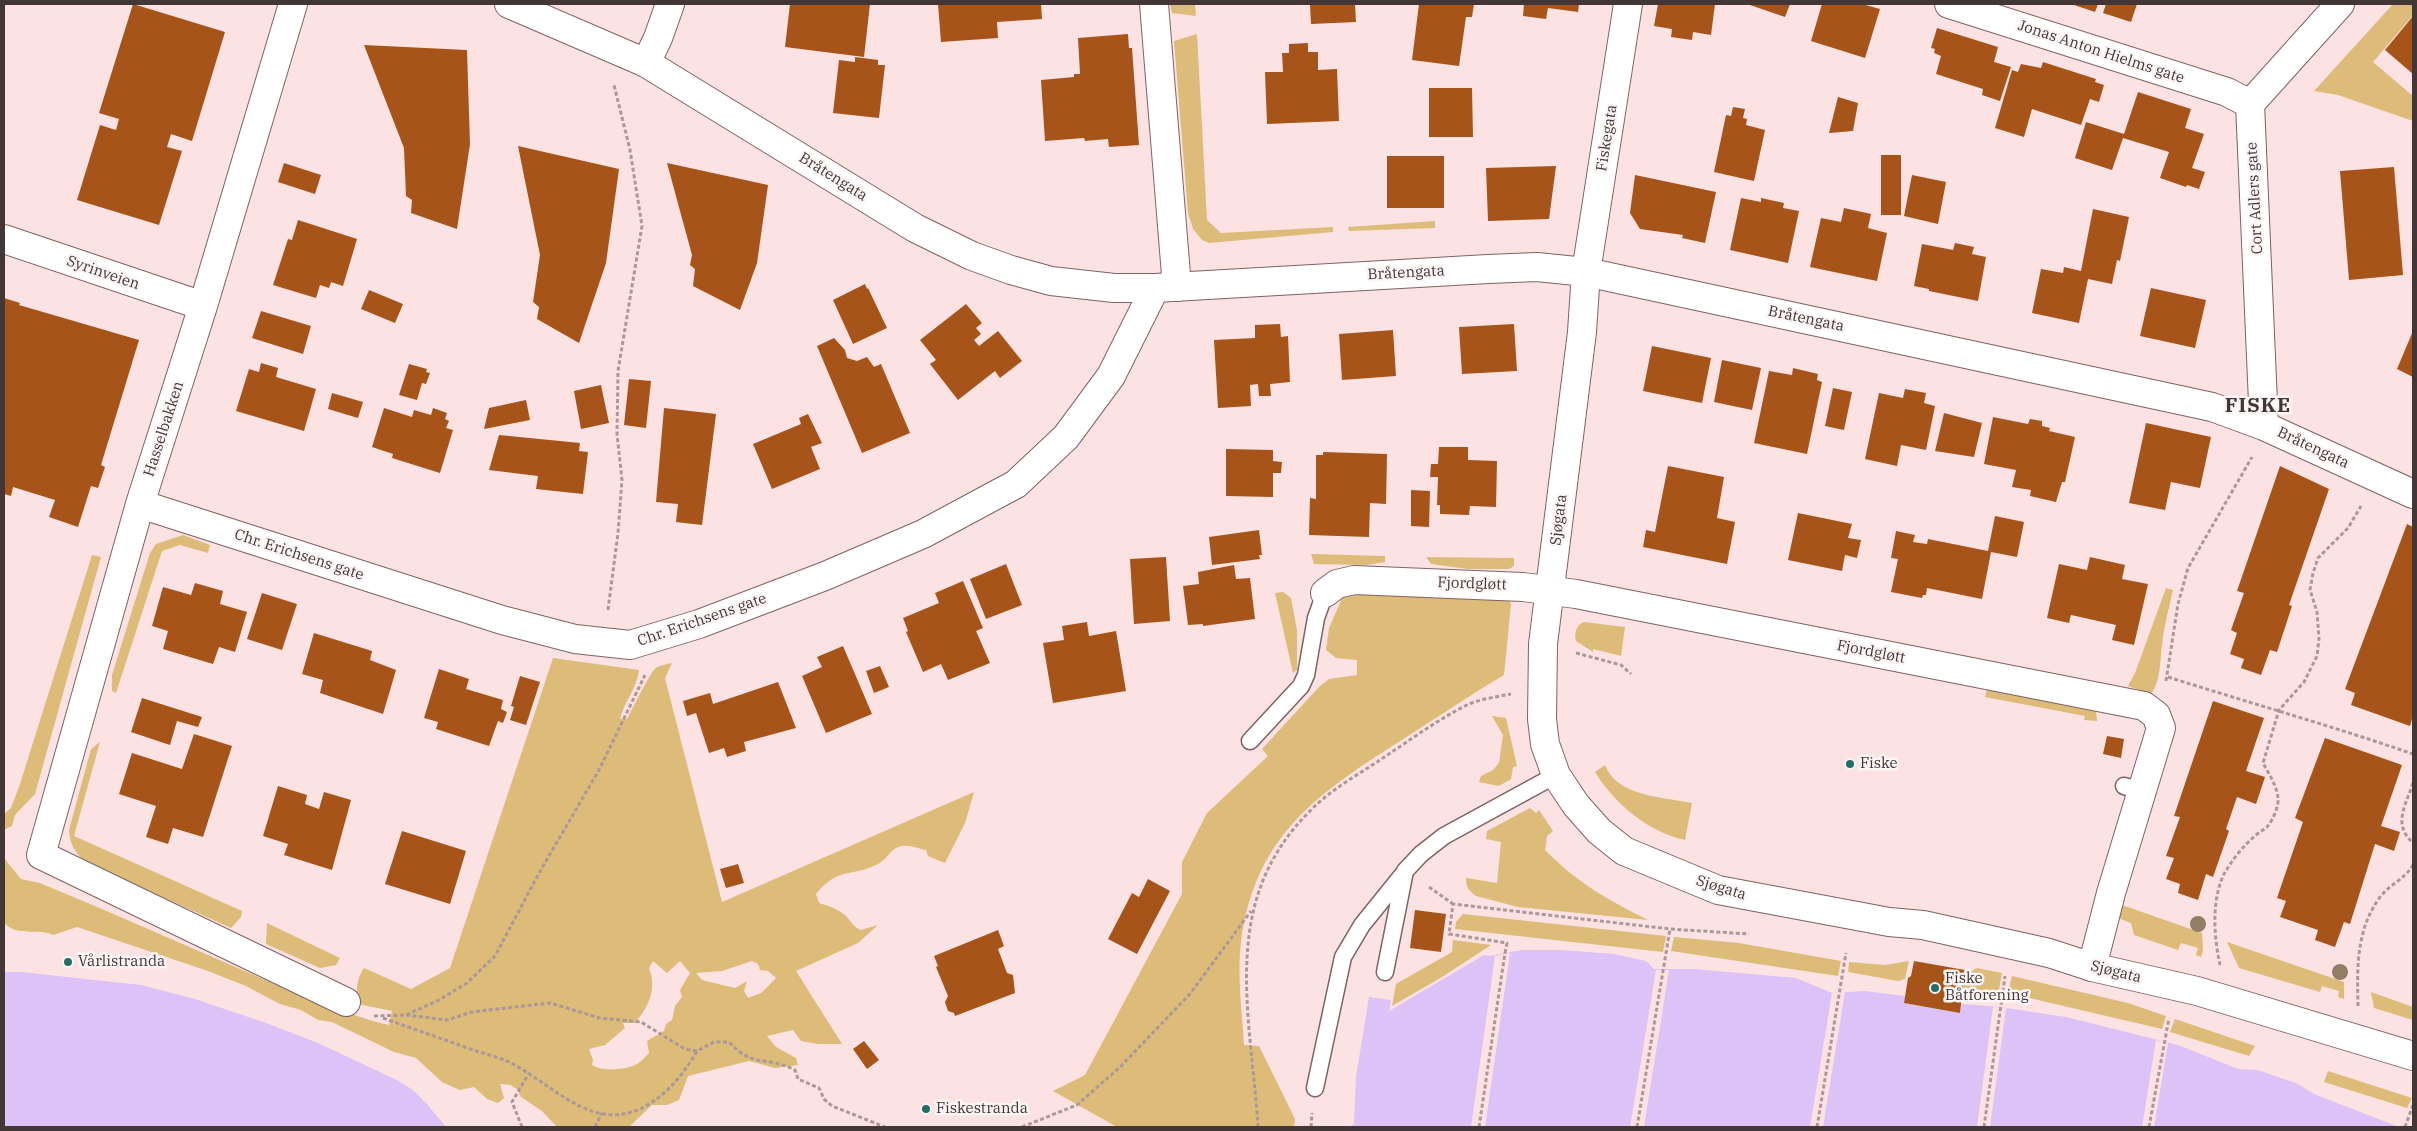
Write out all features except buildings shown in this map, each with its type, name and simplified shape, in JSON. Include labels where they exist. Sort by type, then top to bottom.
[{"type":"street","name":"Hasselbakken","points":[[293,4],[203,306],[140,504],[41,855],[346,1002]]},
{"type":"street","name":"Bråtengata","points":[[509,4],[646,63],[915,228],[972,256],[1011,270],[1051,281],[1114,288],[1166,287],[1488,269],[1537,268],[1586,272],[2212,407],[2264,426],[2413,494]]},
{"type":"street","points":[[646,63],[658,38],[670,4]]},
{"type":"street","points":[[1154,4],[1166,287]]},
{"type":"street","name":"Fiskegata","points":[[1586,272],[1628,4]]},
{"type":"street","name":"Jonas Anton Hielms gate","points":[[1949,4],[2227,92],[2250,104]]},
{"type":"street","points":[[2250,104],[2340,4]]},
{"type":"street","name":"Cort Adlers gate","points":[[2250,104],[2264,426]]},
{"type":"street","name":"Syrinveien","points":[[4,239],[203,306]]},
{"type":"street","name":"Sjøgata","points":[[1586,272],[1582,332],[1543,644],[1542,719],[1546,744],[1556,775],[1576,806],[1599,831],[1624,851],[1718,890],[1870,919],[1923,925],[2049,953],[2092,967],[2213,996],[2413,1056]]},
{"type":"street","name":"Chr. Erichsens gate","points":[[140,504],[502,620],[575,639],[630,645],[699,624],[824,576],[923,534],[1016,484],[1066,437],[1111,376],[1166,287]]},
{"type":"street","name":"Fjordgløtt","points":[[1326,593],[1337,584],[1354,580],[1522,587],[1550,590],[1610,600],[2128,702],[2144,706],[2156,715]]},
{"type":"street","points":[[2092,967],[2111,893],[2134,788],[2161,728],[2156,715]]},
{"type":"lane","points":[[1250,741],[1301,686],[1306,674],[1316,618],[1326,593]]},
{"type":"lane","points":[[1315,1088],[1342,957],[1362,925],[1405,871],[1421,854],[1444,836],[1556,775]]},
{"type":"lane","points":[[1385,972],[1405,871]]},
{"type":"path","points":[[603,642],[618,533],[622,480],[617,434],[618,371],[642,226],[630,150],[611,72],[619,51]]},
{"type":"path","points":[[2156,715],[2168,676],[2178,604],[2188,568],[2253,456],[2264,426]]},
{"type":"path","points":[[2213,996],[2221,972],[2215,944],[2215,919],[2221,883],[2231,864],[2244,847],[2267,827],[2278,800],[2275,785],[2263,763],[2279,710],[2304,682],[2317,656],[2319,639],[2317,612],[2310,590],[2313,572],[2318,558],[2348,528],[2364,501]]},
{"type":"path","points":[[1573,652],[1591,659],[1621,665],[1631,674]]},
{"type":"path","points":[[406,1015],[439,1000],[467,983],[496,956],[539,873],[599,770],[649,667]]},
{"type":"path","points":[[2168,676],[2413,754]]},
{"type":"path","points":[[1258,1127],[1250,1046],[1246,964],[1247,936],[1253,908],[1264,876],[1292,831],[1310,810],[1332,792],[1468,704],[1511,694]]},
{"type":"path","points":[[2413,783],[2400,823],[2404,833],[2413,842]]},
{"type":"path","points":[[2354,1038],[2358,1012],[2356,963],[2365,923],[2381,896],[2405,877],[2413,865]]},
{"type":"path","points":[[1479,1127],[1501,973],[1508,943],[1449,934],[1453,904],[1670,929],[1749,934]]},
{"type":"path","points":[[1022,1127],[1076,1105],[1120,1067],[1190,994],[1253,908]]},
{"type":"path","points":[[1637,1127],[1670,929]]},
{"type":"path","points":[[1817,1127],[1846,953]]},
{"type":"path","points":[[1984,1127],[2006,968]]},
{"type":"path","points":[[371,1016],[406,1015],[447,1020],[472,1012],[550,1003],[600,1018],[640,1022],[685,1049],[697,1051]]},
{"type":"path","points":[[2149,1127],[2158,1066],[2171,1010]]},
{"type":"path","points":[[381,1017],[508,1061],[585,1109],[619,1115],[658,1100],[680,1078],[697,1051],[714,1042],[729,1042],[744,1057],[758,1061],[781,1063],[795,1070],[798,1079],[819,1088],[824,1099],[832,1106],[885,1127]]},
{"type":"path","points":[[522,1127],[512,1102],[529,1073]]},
{"type":"path","points":[[2405,1127],[2413,1105]]},
{"type":"path","points":[[595,1127],[602,1113]]},
{"type":"shaded area","points":[[1170,4],[1195,4],[1196,16],[1172,13]]},
{"type":"shaded area","points":[[2393,4],[2413,4],[2413,15],[2373,62],[2413,96],[2413,121],[2338,95],[2314,91]]},
{"type":"shaded area","points":[[1197,34],[1207,220],[1221,233],[1333,227],[1333,232],[1209,243],[1202,240],[1193,229],[1188,213],[1174,41]]},
{"type":"shaded area","points":[[1435,221],[1435,228],[1349,231],[1348,227]]},
{"type":"shaded area","points":[[183,535],[210,545],[208,553],[180,545],[162,551],[116,693],[112,691],[112,675],[150,553],[156,544]]},
{"type":"shaded area","points":[[1311,554],[1385,556],[1385,562],[1367,565],[1314,564]]},
{"type":"shaded area","points":[[92,555],[101,557],[35,794],[15,815],[12,826],[4,830],[4,814],[11,808],[20,784]]},
{"type":"shaded area","points":[[1426,557],[1514,558],[1514,566],[1509,569],[1468,569],[1431,564]]},
{"type":"shaded area","points":[[2166,588],[2173,590],[2164,631],[2157,683],[2151,694],[2128,686],[2135,673]]},
{"type":"shaded area","points":[[1360,590],[1507,596],[1511,604],[1504,675],[1345,777],[1319,798],[1296,820],[1277,844],[1261,872],[1249,904],[1241,942],[1240,981],[1244,1045],[1259,1046],[1295,1119],[1294,1127],[1117,1127],[1053,1091],[1085,1075],[1182,894],[1182,862],[1207,813],[1268,756],[1262,749],[1319,687],[1329,679],[1357,675],[1357,660],[1336,658],[1326,650],[1329,628],[1343,596]]},
{"type":"shaded area","points":[[1283,592],[1291,598],[1297,630],[1297,670],[1293,673],[1275,593]]},
{"type":"shaded area","points":[[1584,622],[1625,627],[1621,656],[1593,649],[1593,652],[1576,641],[1576,630]]},
{"type":"shaded area","points":[[553,658],[639,670],[636,683],[620,719],[627,719],[654,670],[659,666],[672,663],[665,678],[722,902],[974,792],[965,823],[945,863],[928,856],[926,850],[903,846],[892,851],[878,864],[839,875],[824,885],[816,894],[819,903],[840,911],[858,929],[861,930],[878,925],[858,943],[796,971],[842,1044],[818,1044],[801,1041],[793,1030],[767,1036],[776,1047],[796,1058],[798,1065],[775,1068],[749,1061],[688,1076],[679,1100],[667,1105],[652,1105],[629,1127],[557,1127],[542,1111],[521,1097],[517,1089],[510,1085],[500,1084],[504,1098],[498,1103],[487,1099],[474,1087],[460,1090],[442,1082],[416,1058],[394,1052],[332,1022],[318,1020],[301,1010],[280,1004],[246,986],[208,971],[77,927],[53,935],[16,930],[4,923],[4,858],[21,879],[40,883],[316,1002],[380,1023],[389,1025],[392,1011],[358,1004],[357,985],[364,968],[411,989],[450,968]],"holes":[[[653,961],[667,973],[680,961],[690,973],[680,990],[682,997],[675,1006],[672,1020],[666,1024],[664,1031],[647,1041],[649,1053],[637,1064],[627,1068],[614,1069],[602,1069],[592,1065],[593,1060],[589,1049],[605,1045],[625,1028],[623,1023],[635,1023],[648,1004],[652,990],[649,968]],[[752,961],[758,964],[760,970],[768,971],[776,978],[761,993],[748,998],[744,991],[747,981],[735,988],[702,980],[696,973],[722,971]]]},
{"type":"shaded area","points":[[1987,689],[2096,711],[2097,721],[2084,720],[2085,716],[1985,697]]},
{"type":"shaded area","points":[[1492,716],[1506,718],[1517,766],[1513,767],[1511,779],[1499,786],[1479,782],[1481,776],[1493,770],[1499,763],[1503,735]]},
{"type":"shaded area","points":[[100,742],[74,836],[242,911],[241,917],[231,928],[83,861],[77,853],[71,843],[69,830],[91,749]]},
{"type":"shaded area","points":[[1605,765],[1611,776],[1630,790],[1655,797],[1692,803],[1685,840],[1671,836],[1645,823],[1622,805],[1595,772]]},
{"type":"shaded area","points":[[1530,808],[1536,813],[1539,810],[1553,831],[1547,836],[1545,850],[1557,862],[1593,890],[1648,920],[1518,907],[1476,896],[1471,892],[1467,886],[1466,878],[1497,883],[1501,842],[1486,839],[1487,831]]},
{"type":"shaded area","points":[[2122,905],[2202,933],[2203,950],[2201,957],[2196,955],[2198,948],[2181,943],[2178,950],[2134,935],[2131,923],[2118,918]]},
{"type":"shaded area","points":[[1463,914],[1666,936],[1663,952],[1455,929],[1456,922]]},
{"type":"shaded area","points":[[267,923],[340,958],[336,965],[320,968],[266,944]]},
{"type":"shaded area","points":[[1674,937],[1739,943],[1841,961],[1838,976],[1671,951]]},
{"type":"shaded area","points":[[1453,940],[1491,945],[1442,977],[1392,1006],[1396,984],[1452,952]]},
{"type":"shaded area","points":[[2227,942],[2344,982],[2344,999],[2338,997],[2339,991],[2322,986],[2320,992],[2239,968]]},
{"type":"shaded area","points":[[1522,950],[1561,950],[1614,954],[1646,961],[1654,969],[1694,969],[1796,978],[1832,993],[1864,991],[1905,996],[1904,1003],[1960,1013],[1962,1004],[2000,1007],[2066,1017],[2178,1045],[2238,1069],[2258,1070],[2296,1083],[2314,1094],[2399,1127],[1349,1127],[1354,1124],[1356,1077],[1369,997],[1391,1000],[1389,1011],[1484,955],[1490,956]]},
{"type":"shaded area","points":[[1909,961],[1905,979],[1898,981],[1848,972],[1849,962],[1885,965]]},
{"type":"shaded area","points":[[1977,968],[2002,973],[1998,996],[1974,992],[1967,998],[1962,986],[1965,970],[1972,971]]},
{"type":"shaded area","points":[[4,972],[21,972],[141,985],[195,999],[266,1023],[318,1043],[397,1080],[413,1090],[446,1127],[4,1127]]},
{"type":"shaded area","points":[[2012,976],[2128,1003],[2166,1016],[2162,1029],[2008,993]]},
{"type":"shaded area","points":[[2371,992],[2413,1007],[2413,1020],[2374,1008]]},
{"type":"shaded area","points":[[2175,1019],[2255,1046],[2249,1056],[2170,1032]]},
{"type":"shaded area","points":[[2328,1071],[2412,1098],[2407,1108],[2324,1082]]},
{"type":"pier","points":[[1510,953],[1485,1127],[1471,1127],[1495,956]]},
{"type":"pier","points":[[1656,970],[1669,970],[1644,1127],[1630,1127]]},
{"type":"pier","points":[[1845,992],[1823,1127],[1810,1127],[1832,993]]},
{"type":"pier","points":[[1993,1007],[2006,1008],[1990,1127],[1977,1127]]},
{"type":"pier","points":[[2156,1040],[2168,1043],[2154,1127],[2142,1127]]},
{"type":"place","name":"Fiske","points":[[1850,764]]},
{"type":"place","name":"Vårlistranda","points":[[68,962]]},
{"type":"place","name":"Fiske Båtforening","points":[[1935,988]]},
{"type":"place","name":"Fiskestranda","points":[[926,1109]]},
{"type":"district","name":"FISKE","points":[[2258,406]]}]
